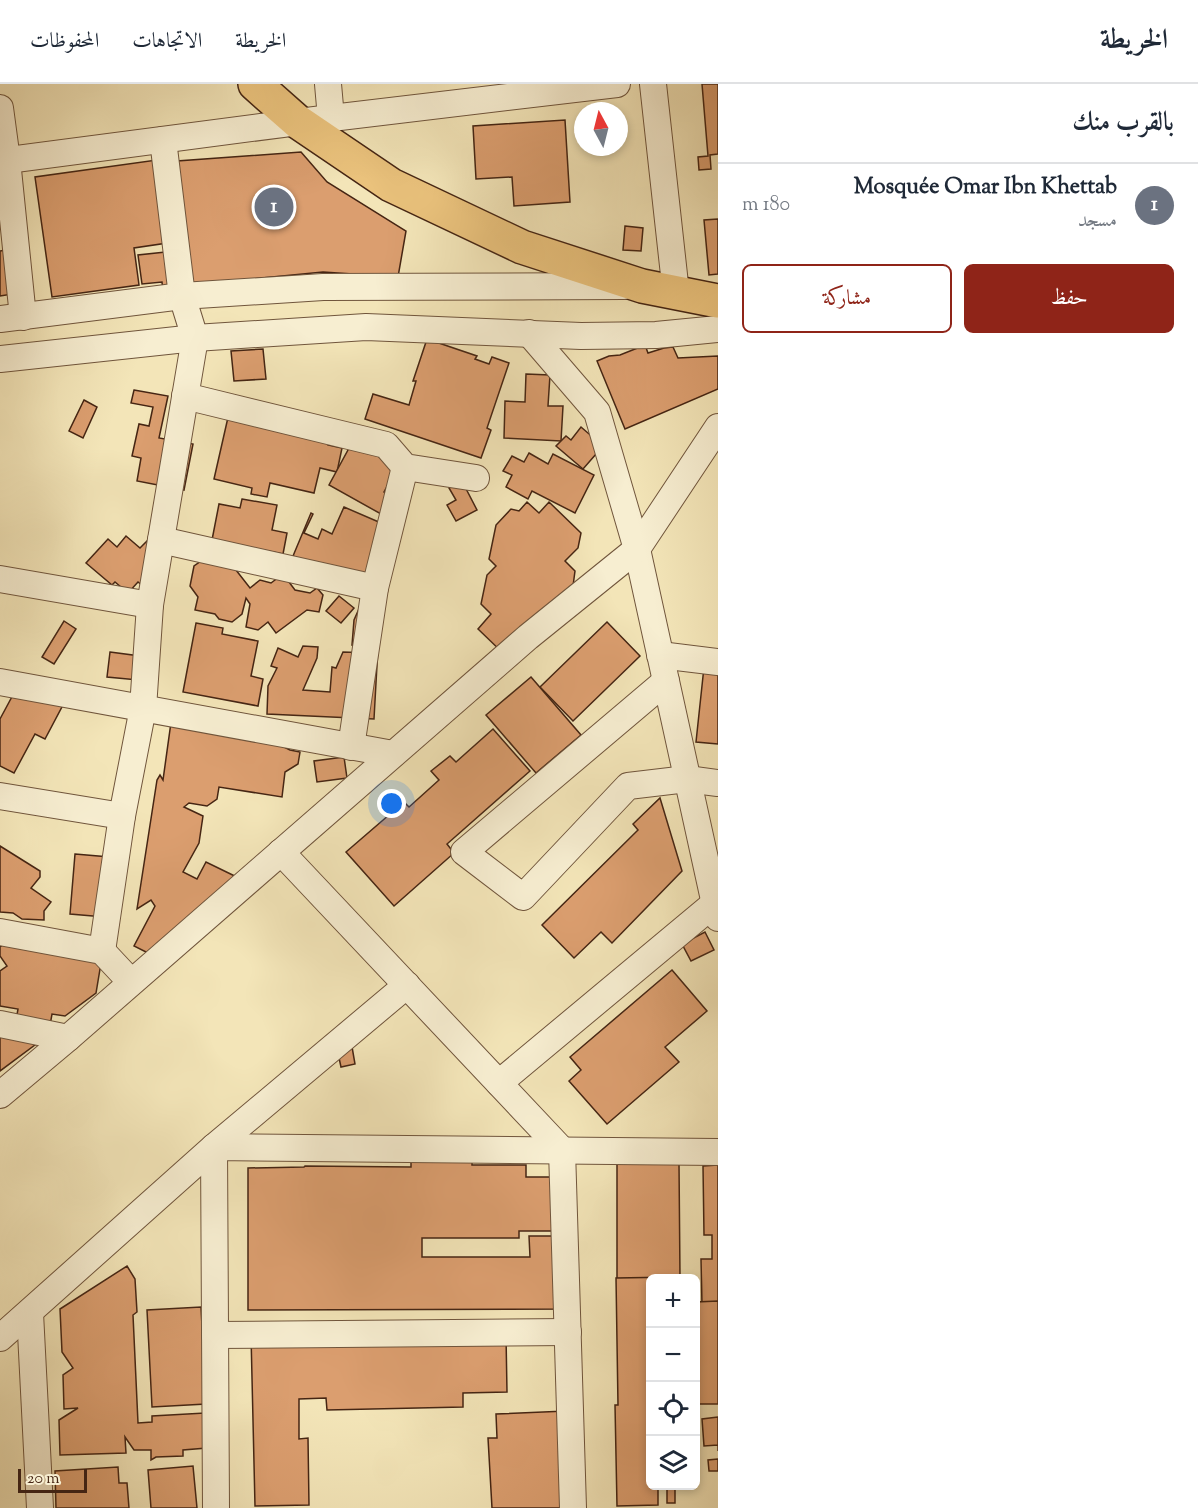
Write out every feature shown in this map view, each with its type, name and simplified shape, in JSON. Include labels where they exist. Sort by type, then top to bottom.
[{"type":"main road","points":[[255,84],[298,122],[391,185],[522,247],[642,286],[718,301]]},
{"type":"street","points":[[328,84],[331,118]]},
{"type":"street","points":[[3,161],[298,122],[617,84]]},
{"type":"street","points":[[653,84],[676,293]]},
{"type":"street","points":[[0,108],[12,318],[182,297],[323,287],[642,286]]},
{"type":"street","points":[[102,951],[122,816],[142,708],[150,605],[195,338],[182,297],[163,140]]},
{"type":"street","points":[[0,359],[195,338],[366,327],[580,336],[656,335],[718,329]]},
{"type":"street","points":[[499,1083],[717,908],[637,549],[597,412],[529,333]]},
{"type":"street","points":[[185,396],[386,445],[405,467],[476,477]]},
{"type":"street","points":[[0,1095],[528,637],[637,549],[718,427]]},
{"type":"street","points":[[351,747],[375,588],[405,467]]},
{"type":"street","points":[[161,540],[375,588]]},
{"type":"street","points":[[0,579],[150,605]]},
{"type":"street","points":[[660,655],[718,662]]},
{"type":"street","points":[[0,681],[393,754]]},
{"type":"street","points":[[666,681],[464,852],[523,897],[628,786],[687,779],[718,783]]},
{"type":"street","points":[[0,796],[122,816]]},
{"type":"street","points":[[281,852],[562,1150],[573,1508]]},
{"type":"street","points":[[0,932],[102,951],[132,982]]},
{"type":"street","points":[[0,1338],[214,1147],[407,985]]},
{"type":"street","points":[[0,1024],[68,1038]]},
{"type":"street","points":[[214,1147],[718,1152]]},
{"type":"street","points":[[214,1147],[216,1508]]},
{"type":"street","points":[[30,1313],[40,1508]]},
{"type":"street","points":[[215,1335],[568,1332]]},
{"type":"building","points":[[702,84],[718,84],[718,154],[710,155],[711,169],[699,170],[698,157],[708,156]]},
{"type":"building","points":[[565,120],[570,202],[514,206],[512,177],[476,179],[473,126]]},
{"type":"building","points":[[301,152],[327,182],[406,231],[398,277],[323,272],[189,285],[177,161]]},
{"type":"building","points":[[171,158],[174,242],[134,248],[139,285],[52,297],[35,177]]},
{"type":"building","points":[[718,219],[718,274],[709,275],[704,220]]},
{"type":"building","points":[[625,226],[643,228],[641,251],[623,250]]},
{"type":"building","points":[[18,248],[25,292],[0,296],[0,251]]},
{"type":"building","points":[[184,250],[188,289],[163,292],[162,282],[142,284],[138,255]]},
{"type":"building","points":[[427,339],[477,356],[475,359],[489,364],[492,357],[509,363],[487,428],[491,430],[481,458],[365,419],[373,394],[409,405],[416,381],[413,381]]},
{"type":"building","points":[[645,345],[648,353],[673,347],[678,358],[718,356],[718,389],[625,429],[597,361]]},
{"type":"building","points":[[263,349],[266,379],[234,381],[231,351]]},
{"type":"building","points":[[526,374],[550,375],[548,406],[563,406],[561,441],[504,438],[505,401],[525,402]]},
{"type":"building","points":[[134,390],[168,396],[159,438],[193,444],[184,490],[137,481],[141,458],[132,456],[139,424],[149,426],[153,407],[131,403]]},
{"type":"building","points":[[84,400],[97,407],[83,438],[69,431]]},
{"type":"building","points":[[229,413],[330,437],[328,445],[342,448],[337,472],[320,468],[314,493],[270,483],[267,497],[251,494],[252,488],[214,479]]},
{"type":"building","points":[[581,427],[603,446],[583,469],[556,446],[566,436],[571,440]]},
{"type":"building","points":[[354,439],[363,448],[398,467],[384,492],[391,496],[381,514],[329,485]]},
{"type":"building","points":[[529,453],[548,464],[553,454],[594,475],[575,513],[532,491],[528,499],[506,487],[512,475],[503,471],[512,456],[524,462]]},
{"type":"building","points":[[462,481],[477,510],[456,521],[447,505],[456,500],[449,488]]},
{"type":"building","points":[[242,499],[277,505],[272,530],[287,533],[283,554],[212,540],[219,504],[240,508]]},
{"type":"building","points":[[527,502],[539,513],[549,502],[581,533],[578,548],[565,561],[575,571],[573,586],[505,655],[478,629],[491,614],[481,604],[487,575],[496,566],[489,559],[496,525],[511,509],[519,511]]},
{"type":"building","points":[[344,507],[388,526],[368,587],[293,556],[311,513],[313,514],[304,533],[318,539],[322,529],[332,534]]},
{"type":"building","points":[[126,536],[140,548],[147,541],[162,554],[149,591],[138,582],[128,593],[115,582],[112,585],[86,563],[108,539],[117,547]]},
{"type":"building","points":[[204,559],[232,565],[250,588],[260,580],[271,583],[283,574],[295,590],[310,593],[317,588],[323,595],[319,612],[307,610],[276,633],[268,622],[258,630],[246,627],[250,604],[246,598],[242,614],[232,622],[219,619],[215,614],[195,610],[198,597],[190,586],[194,566]]},
{"type":"building","points":[[339,596],[354,608],[341,623],[326,611]]},
{"type":"building","points":[[363,600],[379,629],[374,719],[267,714],[268,686],[277,668],[271,666],[278,648],[298,657],[303,646],[318,647],[317,658],[303,690],[330,692],[332,667],[336,668],[343,652],[372,653],[372,647],[352,645],[354,620]]},
{"type":"building","points":[[64,621],[76,629],[54,664],[42,657]]},
{"type":"building","points":[[607,622],[640,656],[573,721],[540,687]]},
{"type":"building","points":[[196,623],[223,628],[222,634],[258,641],[251,676],[263,679],[258,706],[183,692]]},
{"type":"building","points":[[110,652],[140,656],[138,680],[107,677]]},
{"type":"building","points":[[704,667],[718,669],[718,744],[696,742]]},
{"type":"building","points":[[531,677],[581,735],[536,773],[486,715]]},
{"type":"building","points":[[21,680],[64,703],[45,739],[35,734],[14,773],[0,766],[0,719]]},
{"type":"building","points":[[173,708],[256,733],[290,750],[300,752],[298,764],[285,772],[282,797],[219,787],[217,799],[207,806],[189,803],[184,807],[203,816],[199,843],[183,872],[197,879],[206,862],[247,882],[154,956],[134,946],[155,906],[151,900],[137,909],[157,780],[160,775],[163,780]]},
{"type":"building","points":[[493,729],[530,771],[447,844],[454,853],[394,906],[346,852],[404,802],[409,807],[439,780],[431,771],[450,756],[456,762]]},
{"type":"building","points":[[344,757],[347,778],[317,782],[314,761]]},
{"type":"building","points":[[660,798],[682,871],[612,943],[601,932],[574,958],[542,925],[638,830],[633,824]]},
{"type":"building","points":[[0,846],[40,871],[40,877],[31,888],[51,902],[44,911],[44,920],[22,919],[13,913],[0,912]]},
{"type":"building","points":[[75,854],[121,858],[116,918],[70,914]]},
{"type":"building","points":[[705,932],[714,950],[691,961],[682,944]]},
{"type":"building","points":[[16,935],[101,963],[96,993],[65,1016],[52,1014],[47,1043],[39,1042],[0,1071],[0,1024],[15,1026],[18,1009],[0,1006],[0,971],[7,966],[0,956],[0,947]]},
{"type":"building","points":[[672,970],[707,1011],[665,1047],[679,1062],[607,1124],[569,1081],[581,1070],[570,1057]]},
{"type":"building","points":[[351,1041],[355,1064],[341,1067],[336,1044]]},
{"type":"building","points":[[411,1158],[472,1158],[472,1165],[526,1165],[526,1177],[551,1177],[566,1231],[519,1231],[519,1238],[422,1238],[422,1257],[530,1257],[529,1236],[567,1236],[567,1309],[248,1310],[248,1168],[411,1167]]},
{"type":"building","points":[[617,1163],[679,1163],[680,1274],[646,1274],[646,1280],[617,1281]]},
{"type":"building","points":[[718,1165],[718,1304],[702,1305],[701,1259],[712,1259],[712,1235],[704,1235],[703,1166]]},
{"type":"building","points":[[127,1266],[135,1279],[137,1312],[133,1315],[138,1423],[152,1422],[152,1416],[205,1413],[207,1448],[183,1450],[183,1456],[156,1457],[151,1460],[151,1450],[134,1450],[125,1437],[126,1453],[60,1455],[59,1420],[78,1408],[64,1409],[63,1375],[73,1368],[62,1352],[60,1309]]},
{"type":"building","points":[[646,1277],[646,1490],[658,1490],[658,1505],[617,1506],[616,1278]]},
{"type":"building","points":[[718,1301],[718,1404],[700,1404],[700,1302]]},
{"type":"building","points":[[201,1307],[206,1404],[152,1407],[147,1310]]},
{"type":"building","points":[[251,1335],[506,1335],[507,1392],[463,1393],[463,1407],[327,1410],[326,1398],[299,1399],[299,1439],[308,1438],[309,1505],[255,1506]]},
{"type":"building","points":[[566,1411],[571,1508],[492,1508],[488,1438],[497,1438],[496,1414]]},
{"type":"building","points":[[718,1417],[718,1445],[704,1446],[702,1419]]},
{"type":"building","points":[[718,1459],[718,1471],[709,1471],[708,1460]]},
{"type":"building","points":[[193,1466],[197,1508],[151,1508],[148,1470]]},
{"type":"building","points":[[118,1467],[119,1483],[127,1483],[129,1508],[56,1508],[55,1471]]},
{"type":"building","points":[[667,1490],[675,1490],[675,1503],[667,1503]]},
{"type":"place","name":"Mosquée Omar Ibn Khettab","points":[[274,207]]}]
